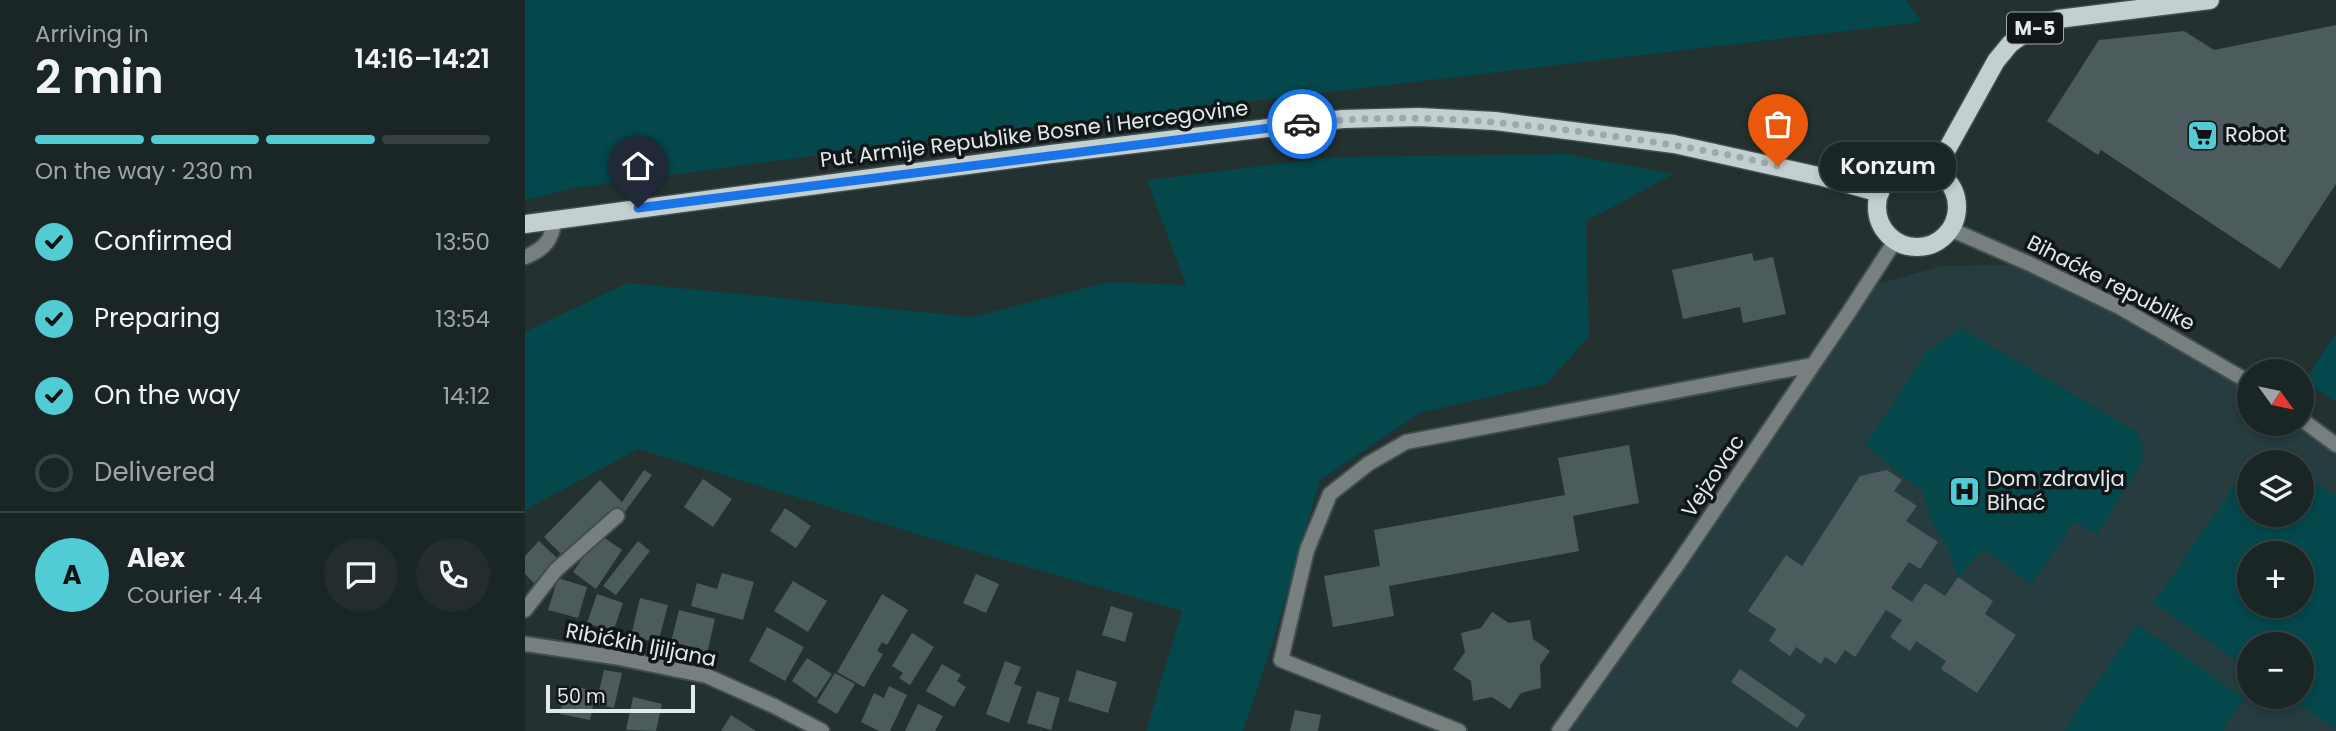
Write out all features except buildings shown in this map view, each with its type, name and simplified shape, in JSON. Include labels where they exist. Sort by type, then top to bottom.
[{"type":"main road","name":"M-5","points":[[1935,172],[1996,61],[2010,44],[2028,31],[2058,19],[2210,0]]},
{"type":"main road","name":"Put Armije Republike Bosne i Hercegovine","points":[[525,224],[1330,120],[1419,117],[1495,121],[1674,144],[1812,174],[1879,194]]},
{"type":"main road","points":[[1922,167],[1935,172],[1945,179],[1953,190],[1957,203],[1956,217],[1950,229],[1942,238],[1919,247],[1906,246],[1895,241],[1885,232],[1879,220],[1879,194],[1886,182],[1896,173],[1922,167]]},
{"type":"street","points":[[525,257],[546,246],[553,235],[555,219]]},
{"type":"street","name":"Bihaćke republike","points":[[1950,229],[2121,308],[2237,375]]},
{"type":"street","name":"Vejzovac","points":[[1559,731],[1670,576],[1895,241]]},
{"type":"street","points":[[1459,731],[1281,660],[1307,550],[1330,494],[1368,464],[1406,442],[1813,365]]},
{"type":"street","points":[[2314,428],[2336,444]]},
{"type":"street","points":[[525,610],[556,570],[617,516]]},
{"type":"street","name":"Ribićkih ljiljana","points":[[525,645],[614,657],[707,676],[822,731]]},
{"type":"shaded area","points":[[525,0],[1906,0],[1922,22],[1015,129],[574,188],[525,200]]},
{"type":"shaded area","points":[[1567,154],[1674,174],[1586,221],[1589,337],[1546,384],[1420,413],[1320,480],[1269,654],[1243,731],[1146,731],[1182,611],[1006,561],[638,449],[525,510],[525,332],[627,283],[972,317],[1109,282],[1186,285],[1147,180],[1336,157]]},
{"type":"shaded area","name":"Dom zdravlja Bihać","points":[[2030,264],[2237,376],[2237,436],[2314,436],[2314,432],[2336,445],[2336,731],[1559,731],[1866,287],[1942,266]]},
{"type":"shaded area","points":[[1961,328],[2137,432],[2143,448],[2141,464],[2097,535],[2075,521],[2032,584],[1984,550],[1958,577],[1949,551],[1930,518],[1924,492],[1865,446],[1926,352]]},
{"type":"shaded area","points":[[2336,333],[2336,402],[2314,388],[2314,366]]},
{"type":"shaded area","points":[[2314,481],[2336,496],[2336,729],[2306,709],[2314,709],[2314,632],[2237,632],[2237,661],[2153,603],[2237,482],[2237,527],[2314,527]]},
{"type":"shaded area","points":[[2137,624],[2237,693],[2237,708],[2222,731],[2064,731]]},
{"type":"way so far","points":[[1302,124],[1343,119],[1419,117],[1495,121],[1674,144],[1778,166]]},
{"type":"place","name":"Robot","points":[[2202,135]]},
{"type":"place","name":"Konzum","points":[[1778,166]]},
{"type":"place","name":"Dom zdravlja Bihać","points":[[1964,491]]},
{"type":"route","points":[[638,208],[1302,124]]}]
